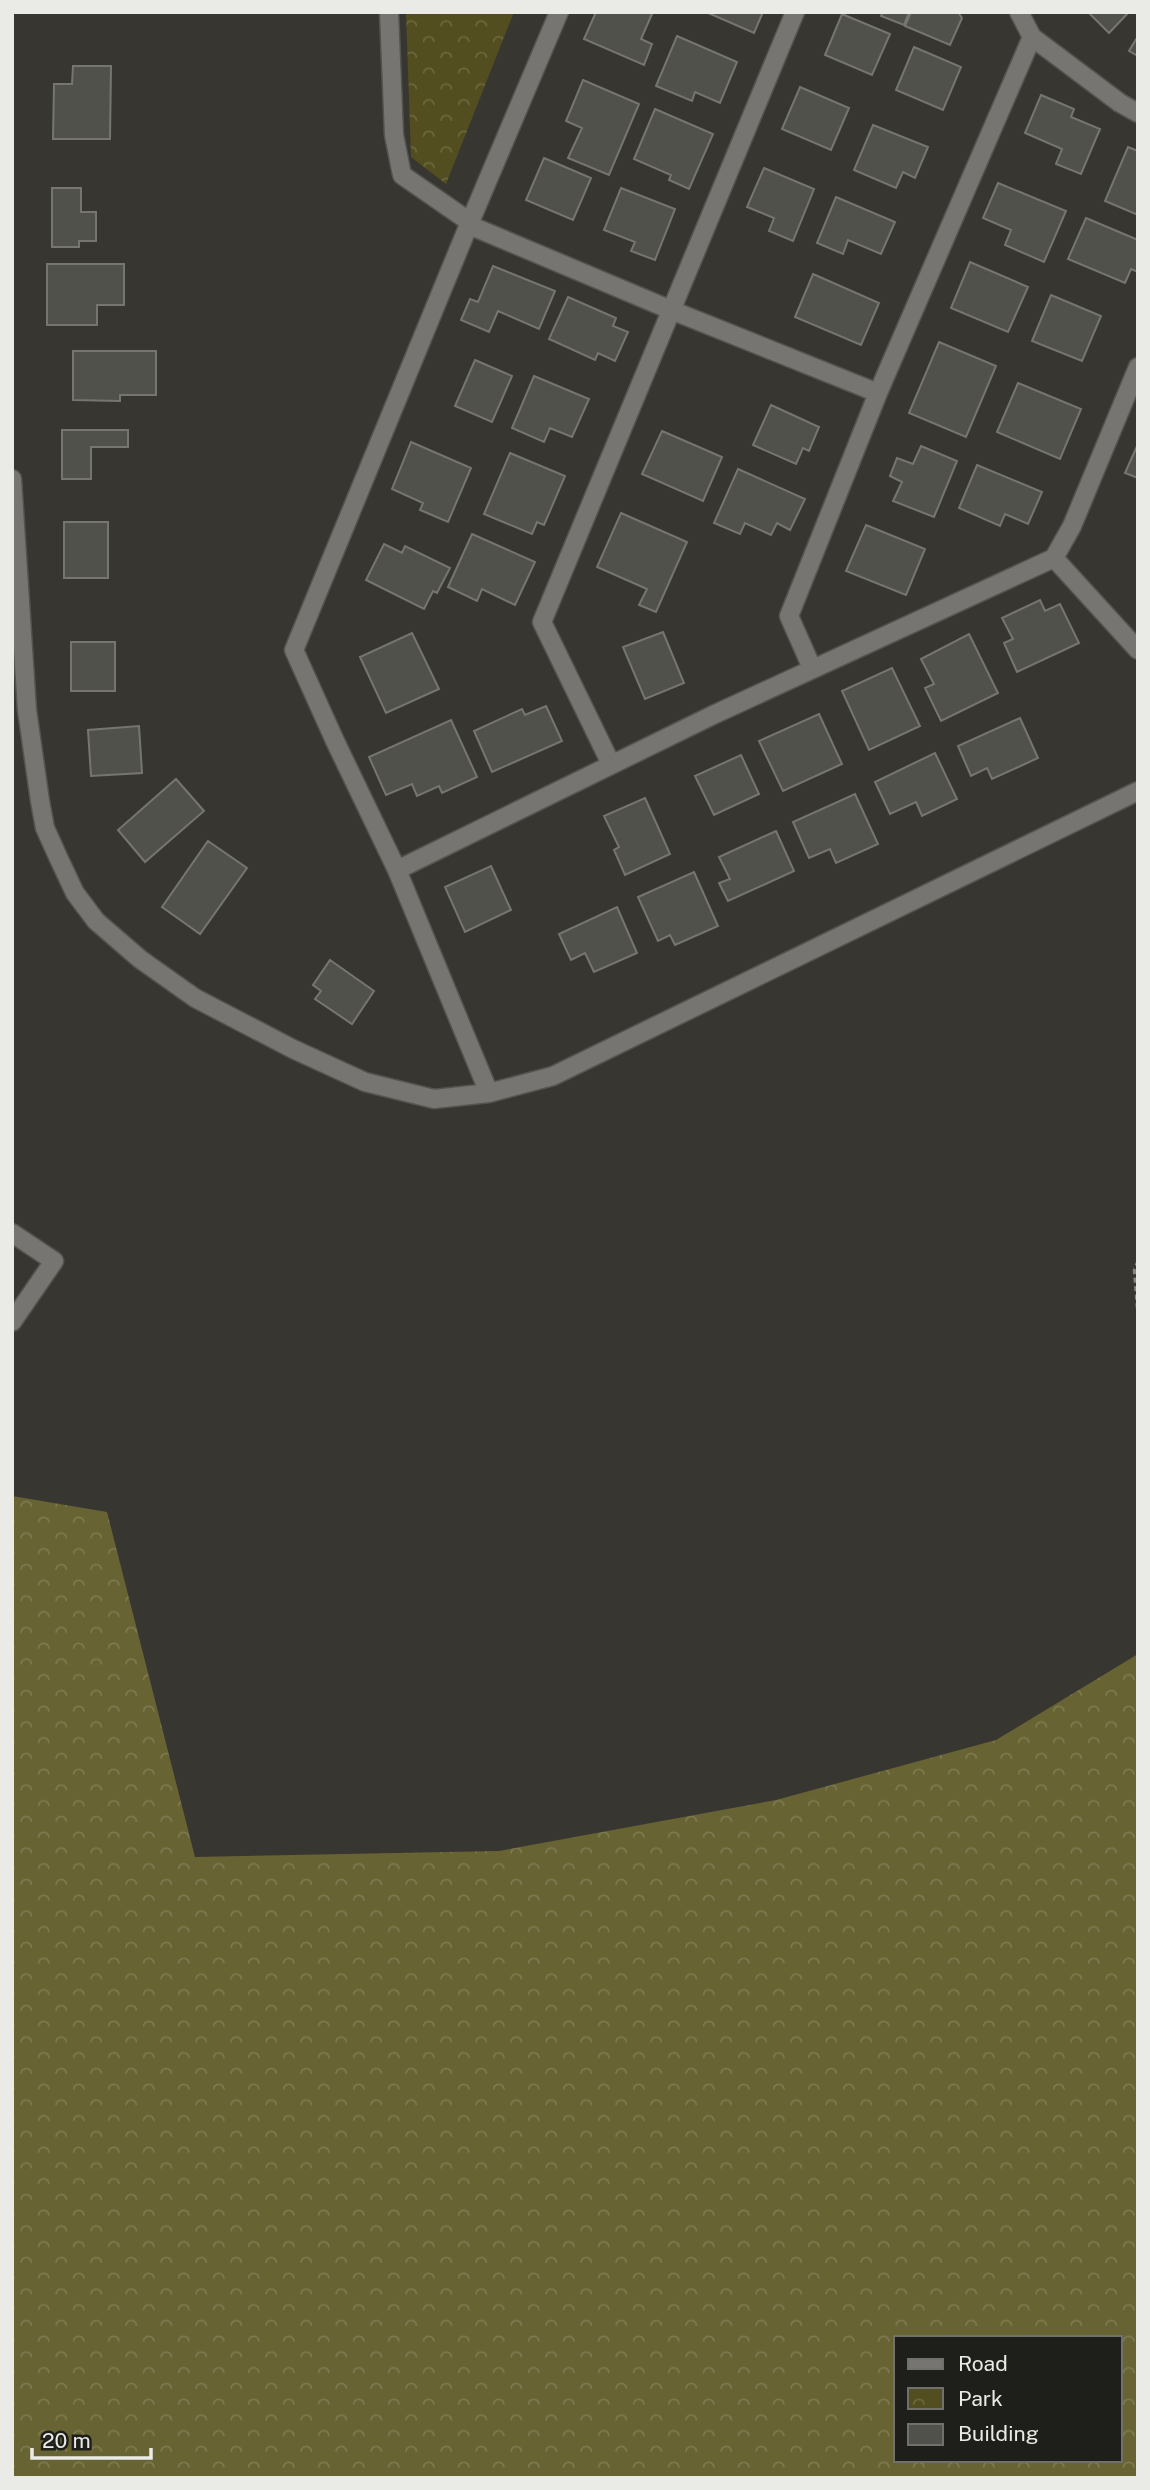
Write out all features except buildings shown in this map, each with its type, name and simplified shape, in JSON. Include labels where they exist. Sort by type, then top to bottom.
[{"type":"street","points":[[389,12],[394,135],[402,175],[469,223],[671,310],[878,393]]},
{"type":"street","points":[[489,1093],[397,870],[294,650],[469,223],[559,12]]},
{"type":"street","points":[[611,764],[542,622],[795,12]]},
{"type":"street","points":[[1019,12],[1032,37],[1120,103],[1138,113]]},
{"type":"street","points":[[812,668],[789,616],[878,393],[1032,37]]},
{"type":"street","points":[[397,870],[812,668],[1054,558],[1072,526],[1138,367]]},
{"type":"street","points":[[12,478],[27,710],[40,801],[45,828],[75,893],[96,921],[140,959],[195,998],[293,1049],[365,1082],[434,1099],[489,1093],[553,1076],[1138,791]]},
{"type":"street","points":[[1054,558],[1138,650]]},
{"type":"street","points":[[12,1233],[54,1261],[12,1322]]},
{"type":"path","points":[[1138,1263],[1135,1270],[1138,1308]]},
{"type":"green space","points":[[406,12],[514,12],[446,184],[411,157]]},
{"type":"green space","points":[[12,1496],[107,1512],[195,1857],[499,1851],[776,1800],[996,1740],[1138,1654],[1138,2478],[12,2478]]}]
